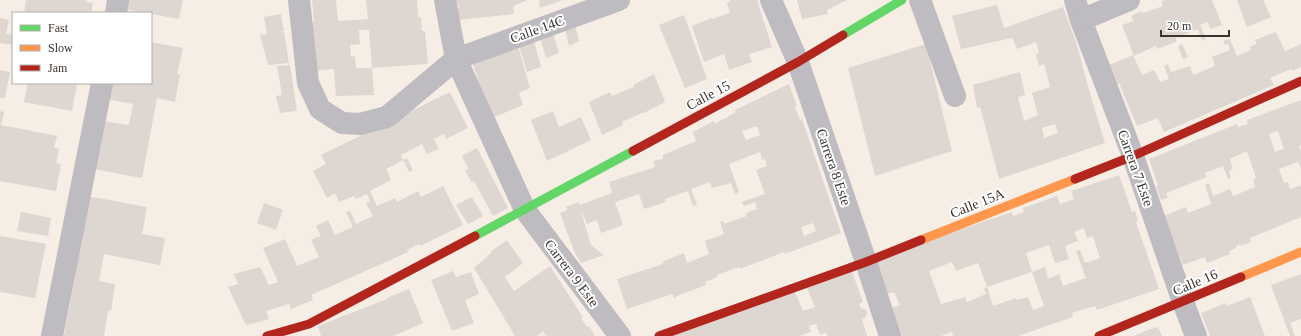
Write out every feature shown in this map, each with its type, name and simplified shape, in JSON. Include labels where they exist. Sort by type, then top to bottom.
[{"type":"street","points":[[116,12],[118,0]]},
{"type":"street","points":[[299,0],[308,83],[320,109],[342,123],[360,124],[387,117],[456,59]]},
{"type":"street","name":"Carrera 9 Este","points":[[445,0],[456,59],[525,210],[620,336]]},
{"type":"street","name":"Calle 14C","points":[[456,59],[619,0]]},
{"type":"street","name":"Carrera 8 Este","points":[[771,0],[798,62],[890,336]]},
{"type":"street","name":"Calle 15","points":[[267,336],[310,330],[525,210],[798,62],[902,0]]},
{"type":"street","points":[[920,0],[955,96]]},
{"type":"street","points":[[1078,10],[1129,0]]},
{"type":"street","name":"Carrera 7 Este","points":[[1078,10],[1133,156],[1196,336]]},
{"type":"street","name":"Calle 15A","points":[[659,336],[866,262],[1133,156],[1301,81]]},
{"type":"street","points":[[52,336],[102,84]]},
{"type":"street","name":"Calle 16","points":[[1099,336],[1301,252]]},
{"type":"building","points":[[26,0],[87,0],[86,2],[93,3],[91,12],[24,12]]},
{"type":"building","points":[[126,0],[183,0],[179,19],[152,14],[152,12],[140,12],[124,9]]},
{"type":"building","points":[[312,0],[336,0],[338,21],[368,19],[366,0],[417,0],[418,17],[421,17],[422,31],[425,31],[428,64],[372,68],[374,95],[336,96],[334,69],[314,71],[310,23],[314,22]],"holes":[[[359,30],[369,30],[372,68],[356,68],[355,56],[351,57],[350,45],[360,44]]]},
{"type":"building","points":[[454,0],[526,1],[513,6],[514,14],[457,20],[455,8],[459,8],[458,5],[455,5]]},
{"type":"building","points":[[539,0],[563,0],[540,8]]},
{"type":"building","points":[[731,0],[757,0],[772,47],[749,54],[752,62],[729,70],[724,54],[704,62],[692,26],[711,18],[712,19],[730,13],[727,3]]},
{"type":"building","points":[[797,0],[847,0],[827,10],[828,14],[802,19]]},
{"type":"building","points":[[1165,0],[1212,0],[1222,25],[1210,29],[1208,22],[1200,25],[1206,39],[1202,41],[1198,29],[1176,38],[1176,42],[1157,49],[1156,46],[1134,56],[1122,25],[1134,21],[1131,16],[1141,11],[1143,13],[1163,6],[1161,2]]},
{"type":"building","points":[[1237,0],[1263,0],[1271,17],[1247,27]]},
{"type":"building","points":[[997,5],[1004,28],[1063,7],[1076,42],[1105,143],[999,179],[980,107],[977,108],[973,85],[1020,72],[1025,95],[1018,97],[1024,121],[1038,115],[1032,93],[1050,87],[1044,64],[1039,66],[1036,55],[1039,53],[1036,42],[1017,49],[1012,38],[961,49],[952,16]],"holes":[[[1055,124],[1058,133],[1044,138],[1042,128]]]},
{"type":"building","points":[[281,14],[284,31],[275,33],[284,32],[289,63],[268,65],[260,35],[267,34],[264,17]]},
{"type":"building","points":[[684,15],[707,79],[685,88],[659,25]]},
{"type":"building","points":[[573,17],[579,41],[569,46],[563,21]]},
{"type":"building","points":[[0,18],[9,20],[6,34],[12,35],[12,45],[0,43]]},
{"type":"building","points":[[551,26],[559,53],[546,58],[538,31]]},
{"type":"building","points":[[1276,32],[1285,51],[1301,44],[1301,67],[1292,71],[1291,69],[1270,78],[1274,85],[1164,132],[1158,118],[1137,126],[1119,83],[1117,85],[1109,65],[1133,55],[1142,75],[1154,70],[1160,82],[1169,79],[1164,66],[1168,64],[1171,72],[1190,66],[1193,75],[1215,66],[1212,57],[1230,50],[1228,44],[1225,45],[1223,41],[1230,39],[1237,56],[1251,50],[1249,47],[1257,44],[1255,40]]},
{"type":"building","points":[[533,37],[541,67],[527,72],[518,42]]},
{"type":"building","points":[[152,42],[183,48],[177,74],[180,75],[175,102],[157,98],[142,178],[93,169],[102,121],[129,125],[133,104],[106,99],[109,84],[152,84]]},
{"type":"building","points":[[517,43],[530,88],[519,93],[523,105],[487,120],[483,96],[472,60]]},
{"type":"building","points":[[926,44],[952,151],[875,176],[848,68]]},
{"type":"building","points":[[1182,44],[1188,57],[1183,59],[1178,46]]},
{"type":"building","points":[[290,65],[297,111],[280,113],[276,96],[282,95],[277,66]]},
{"type":"building","points":[[0,70],[10,72],[5,98],[0,98]]},
{"type":"building","points":[[654,74],[665,102],[622,122],[623,125],[602,135],[589,102],[610,92],[612,96],[634,87],[633,85]]},
{"type":"building","points":[[28,84],[77,84],[72,111],[24,102]]},
{"type":"building","points":[[789,84],[797,106],[795,107],[800,120],[802,119],[841,233],[785,254],[784,252],[740,269],[739,267],[717,275],[717,277],[705,282],[706,285],[674,298],[672,294],[627,309],[617,279],[663,264],[662,262],[684,253],[687,263],[709,254],[705,241],[724,234],[720,222],[723,221],[724,224],[747,216],[746,213],[757,209],[755,202],[744,206],[742,202],[765,194],[756,170],[767,166],[765,159],[762,160],[760,152],[729,164],[739,192],[735,194],[731,183],[712,188],[710,182],[691,189],[697,204],[693,206],[688,191],[665,199],[666,202],[644,209],[639,194],[615,202],[623,225],[601,233],[597,220],[587,224],[580,208],[591,245],[604,255],[581,263],[574,251],[560,213],[567,210],[566,207],[568,206],[579,202],[580,205],[612,193],[609,182],[655,167],[653,161],[663,159],[663,155],[696,141],[693,132],[714,121],[715,124],[736,112],[735,110]],"holes":[[[757,126],[760,135],[746,140],[742,131]],[[813,223],[816,231],[804,236],[801,227]]]},
{"type":"building","points":[[450,92],[468,128],[446,139],[444,134],[434,139],[439,149],[427,154],[422,144],[401,155],[403,160],[386,169],[391,180],[370,191],[377,206],[395,198],[397,202],[418,191],[421,197],[443,186],[463,225],[420,246],[419,244],[407,250],[408,252],[311,295],[313,300],[291,309],[289,304],[266,311],[269,319],[246,325],[228,287],[238,284],[234,274],[260,267],[269,285],[278,282],[263,248],[285,239],[297,266],[319,257],[311,240],[321,236],[316,226],[328,220],[335,235],[353,227],[346,212],[350,211],[356,224],[373,216],[366,203],[370,201],[367,194],[356,199],[354,196],[339,202],[335,193],[327,198],[313,171],[326,164],[321,155]]},
{"type":"building","points":[[1301,100],[1301,145],[1299,146],[1301,151],[1301,169],[1298,162],[1279,169],[1284,183],[1288,182],[1290,189],[1301,185],[1301,217],[1250,238],[1251,242],[1241,246],[1240,244],[1236,246],[1236,248],[1229,251],[1230,254],[1207,263],[1205,257],[1183,265],[1164,216],[1186,207],[1188,213],[1211,204],[1205,185],[1209,183],[1213,196],[1230,189],[1233,196],[1255,187],[1253,180],[1256,178],[1247,151],[1230,159],[1233,169],[1229,171],[1231,177],[1228,179],[1223,166],[1205,173],[1207,177],[1166,193],[1168,198],[1161,200],[1156,186],[1158,185],[1149,159],[1237,124],[1238,127],[1248,124],[1247,120]],"holes":[[[1278,131],[1284,149],[1275,152],[1269,134]]]},
{"type":"building","points":[[0,111],[4,112],[1,125],[57,136],[54,148],[59,149],[56,163],[61,164],[56,191],[0,181]]},
{"type":"building","points":[[553,111],[559,127],[581,117],[591,140],[547,161],[531,120]]},
{"type":"building","points":[[477,148],[508,208],[493,216],[474,181],[472,183],[465,170],[469,169],[462,156]]},
{"type":"building","points":[[407,158],[413,170],[409,172],[403,160]]},
{"type":"building","points":[[1119,175],[1132,212],[1135,211],[1138,221],[1136,222],[1159,289],[1097,310],[1095,306],[1072,313],[1073,317],[1018,336],[953,336],[952,332],[941,336],[902,336],[892,308],[900,305],[894,292],[888,294],[874,259],[1012,212],[1013,216],[1024,212],[1023,208],[1057,196],[1060,204],[1074,199],[1071,191]],"holes":[[[1084,228],[1087,238],[1093,236],[1100,258],[1085,263],[1080,250],[1076,251],[1086,278],[1063,286],[1059,274],[1048,279],[1045,267],[1032,272],[1026,253],[1049,245],[1055,263],[1069,259],[1065,246],[1078,241],[1074,232]],[[952,262],[956,271],[978,263],[987,287],[984,289],[986,294],[967,302],[965,297],[941,304],[929,271]],[[1032,272],[1044,306],[1033,310],[1028,297],[1017,300],[1016,298],[993,306],[987,287]]]},
{"type":"building","points":[[87,196],[147,207],[142,234],[165,238],[160,265],[104,254],[99,281],[115,284],[111,311],[108,311],[104,336],[64,336],[75,277]]},
{"type":"building","points":[[472,197],[483,216],[468,224],[456,205]]},
{"type":"building","points":[[264,203],[283,210],[276,230],[257,223]]},
{"type":"building","points":[[21,212],[51,218],[48,236],[17,231]]},
{"type":"building","points":[[0,236],[46,244],[35,298],[0,292]]},
{"type":"building","points":[[507,240],[523,263],[505,277],[514,291],[550,266],[583,317],[581,318],[587,327],[589,326],[595,336],[546,336],[543,331],[537,336],[515,336],[474,268],[493,250]]},
{"type":"building","points":[[851,269],[863,302],[859,304],[861,308],[866,310],[867,313],[865,318],[862,319],[867,336],[827,336],[826,332],[820,335],[816,324],[809,326],[811,332],[799,336],[673,336],[794,290],[803,311],[815,307],[806,286]]},
{"type":"building","points":[[453,271],[456,277],[471,272],[479,294],[465,300],[474,323],[452,331],[431,280]]},
{"type":"building","points":[[1301,274],[1301,319],[1290,323],[1295,336],[1290,336],[1271,285]]},
{"type":"building","points":[[409,289],[423,323],[393,336],[321,336],[318,326]]},
{"type":"building","points":[[1250,297],[1265,336],[1210,336],[1201,313],[1226,303],[1227,306]]},
{"type":"building","points":[[1158,327],[1162,336],[1134,336],[1147,330]]},
{"type":"traffic: fast","points":[[843,35],[902,0]]},
{"type":"traffic: fast","points":[[475,236],[633,151]]},
{"type":"traffic: slow","points":[[921,240],[1075,179]]},
{"type":"traffic: slow","points":[[1241,277],[1301,252]]},
{"type":"traffic: jam","points":[[633,151],[798,62],[843,35]]},
{"type":"traffic: jam","points":[[1075,179],[1133,156],[1301,81]]},
{"type":"traffic: jam","points":[[267,336],[309,324],[475,236]]},
{"type":"traffic: jam","points":[[659,336],[866,262],[921,240]]},
{"type":"traffic: jam","points":[[1099,336],[1241,277]]}]
